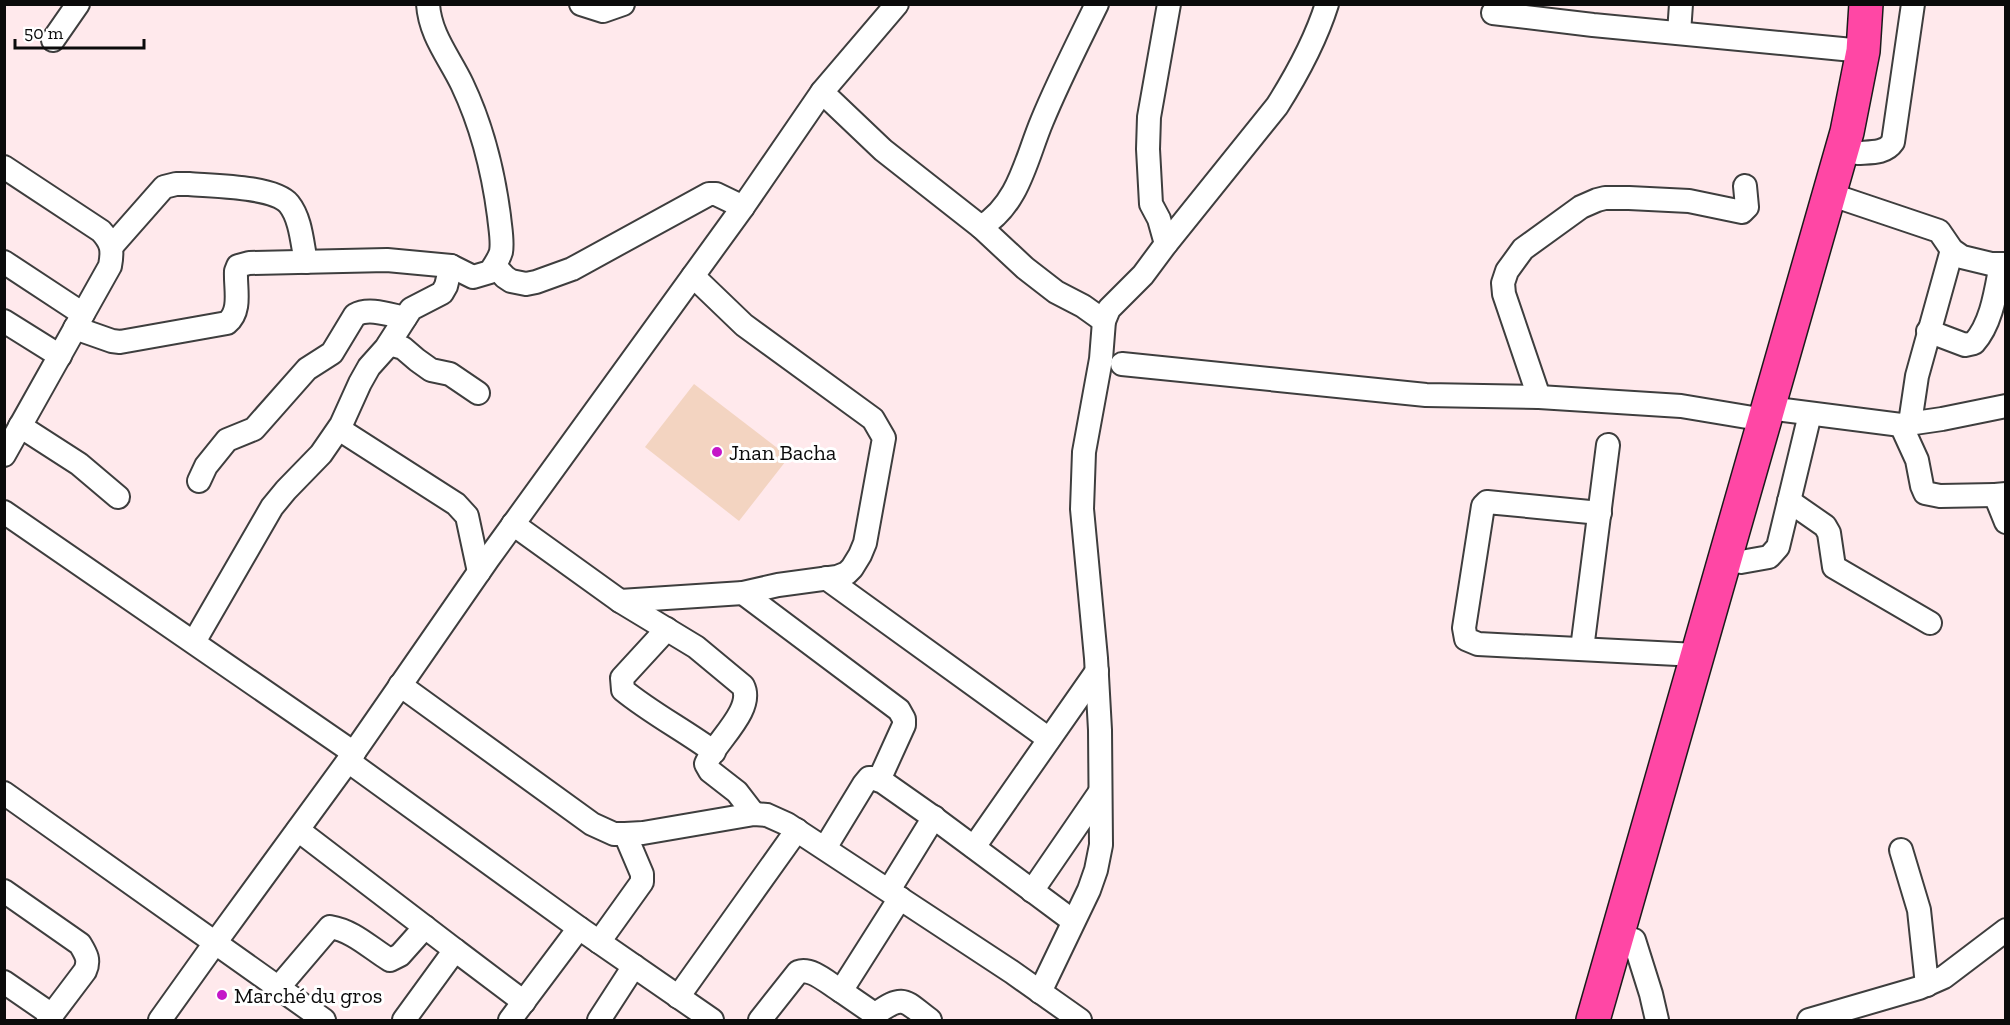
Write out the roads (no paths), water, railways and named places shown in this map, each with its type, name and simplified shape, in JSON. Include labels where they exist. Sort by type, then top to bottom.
[{"type":"highway","points":[[1593,1020],[1697,655],[1786,415],[1863,51],[1866,4]]},
{"type":"highway","points":[[1611,1020],[1741,562],[1786,415],[1857,153],[1878,51],[1882,4]]},
{"type":"street","points":[[53,40],[78,4]]},
{"type":"street","points":[[4,262],[79,321],[111,341],[120,342],[221,324],[230,320],[235,312],[236,271],[238,266],[249,263],[387,260],[451,266],[473,277],[490,272],[501,251],[500,229],[489,158],[470,100],[439,44],[432,26],[428,4]]},
{"type":"street","points":[[581,4],[603,11],[623,4]]},
{"type":"street","points":[[160,1020],[351,757],[479,572],[743,207],[822,92],[897,4]]},
{"type":"street","points":[[981,227],[1000,211],[1012,195],[1023,173],[1042,122],[1097,4]]},
{"type":"street","points":[[1166,244],[1160,219],[1151,204],[1148,149],[1149,117],[1169,4]]},
{"type":"street","points":[[1040,992],[1089,890],[1101,845],[1097,671],[1082,509],[1084,452],[1101,359],[1104,321],[1109,309],[1143,275],[1287,91],[1327,4]]},
{"type":"street","points":[[1310,45],[1340,4]]},
{"type":"street","points":[[1679,33],[1682,4]]},
{"type":"street","points":[[1857,153],[1881,152],[1890,147],[1893,142],[1913,4]]},
{"type":"street","points":[[1493,13],[1594,15],[1679,33],[1863,51]]},
{"type":"street","points":[[822,92],[883,150],[981,227],[1025,268],[1104,321]]},
{"type":"street","points":[[7,174],[101,231],[112,246],[110,266],[10,442],[80,464],[118,497]]},
{"type":"street","points":[[112,246],[164,187],[189,184],[265,191],[278,196],[288,203],[299,225],[306,262]]},
{"type":"street","points":[[1539,397],[1503,294],[1503,283],[1507,271],[1523,249],[1581,207],[1597,200],[1605,198],[1679,200],[1742,212],[1747,207],[1745,186]]},
{"type":"street","points":[[495,266],[512,281],[526,284],[536,282],[572,269],[709,194],[716,194],[743,207]]},
{"type":"street","points":[[1844,199],[1939,231],[1952,250],[1962,257],[1991,264],[2003,264],[1987,321],[1982,334],[1974,343],[1965,345],[1928,331]]},
{"type":"street","points":[[1952,250],[1928,331],[1905,424],[1925,493],[1940,496],[2000,494],[2006,522]]},
{"type":"street","points":[[194,642],[272,507],[321,454],[339,429],[369,367],[389,344],[411,309],[442,292],[446,286],[451,266]]},
{"type":"street","points":[[620,601],[743,593],[778,585],[837,577],[847,573],[860,555],[865,543],[884,438],[873,419],[744,325],[693,276]]},
{"type":"street","points":[[199,481],[212,457],[227,440],[254,429],[307,369],[332,352],[355,315],[365,311],[405,318]]},
{"type":"street","points":[[4,321],[60,356]]},
{"type":"street","points":[[389,344],[403,348],[430,370],[450,374],[478,393]]},
{"type":"street","points":[[1122,364],[1426,395],[1539,397],[1905,424],[2006,406]]},
{"type":"street","points":[[1741,562],[1769,557],[1778,547],[1789,501],[1786,415]]},
{"type":"street","points":[[339,429],[456,504],[467,516],[479,572]]},
{"type":"street","points":[[1582,649],[1608,445]]},
{"type":"street","points":[[1789,501],[1825,526],[1830,533],[1834,567],[1930,623]]},
{"type":"street","points":[[1600,513],[1487,502],[1483,506],[1464,628],[1467,639],[1478,644],[1697,655]]},
{"type":"street","points":[[4,512],[194,642],[579,928],[712,1020]]},
{"type":"street","points":[[513,524],[620,601],[696,646],[743,686],[746,691],[744,704],[708,760],[708,768],[736,792],[754,814]]},
{"type":"street","points":[[826,579],[1049,739]]},
{"type":"street","points":[[743,593],[899,710],[904,719],[904,725],[879,780]]},
{"type":"street","points":[[667,629],[622,678],[623,690],[640,704],[681,728],[714,752]]},
{"type":"street","points":[[974,847],[1097,671]]},
{"type":"street","points":[[400,685],[592,824],[614,834],[643,833],[754,814],[767,815],[825,848],[1080,1020]]},
{"type":"street","points":[[825,848],[864,784],[869,778],[879,780],[934,817],[1073,921]]},
{"type":"street","points":[[1032,891],[1100,792]]},
{"type":"street","points":[[4,793],[324,1020]]},
{"type":"street","points":[[841,991],[895,894],[934,817]]},
{"type":"street","points":[[298,830],[524,1002]]},
{"type":"street","points":[[678,997],[797,830]]},
{"type":"street","points":[[599,942],[642,882],[642,874],[625,834]]},
{"type":"street","points":[[1901,850],[1919,910],[1927,985]]},
{"type":"street","points":[[4,891],[80,944],[87,955],[88,964],[50,1018],[4,982]]},
{"type":"street","points":[[278,988],[330,927],[358,937],[390,960],[400,955],[425,927]]},
{"type":"street","points":[[510,1020],[579,928]]},
{"type":"street","points":[[1809,1020],[1927,985],[1944,977],[2006,930]]},
{"type":"street","points":[[1634,940],[1657,1020]]},
{"type":"street","points":[[404,1020],[454,950]]},
{"type":"street","points":[[599,1020],[634,966]]},
{"type":"street","points":[[760,1020],[802,970],[810,972],[873,1013],[877,1013],[894,1001],[900,1001],[905,1002],[930,1020]]},
{"type":"place","name":"Jnan Bacha","points":[[717,452]]},
{"type":"place","name":"Marché du gros","points":[[222,995]]}]
